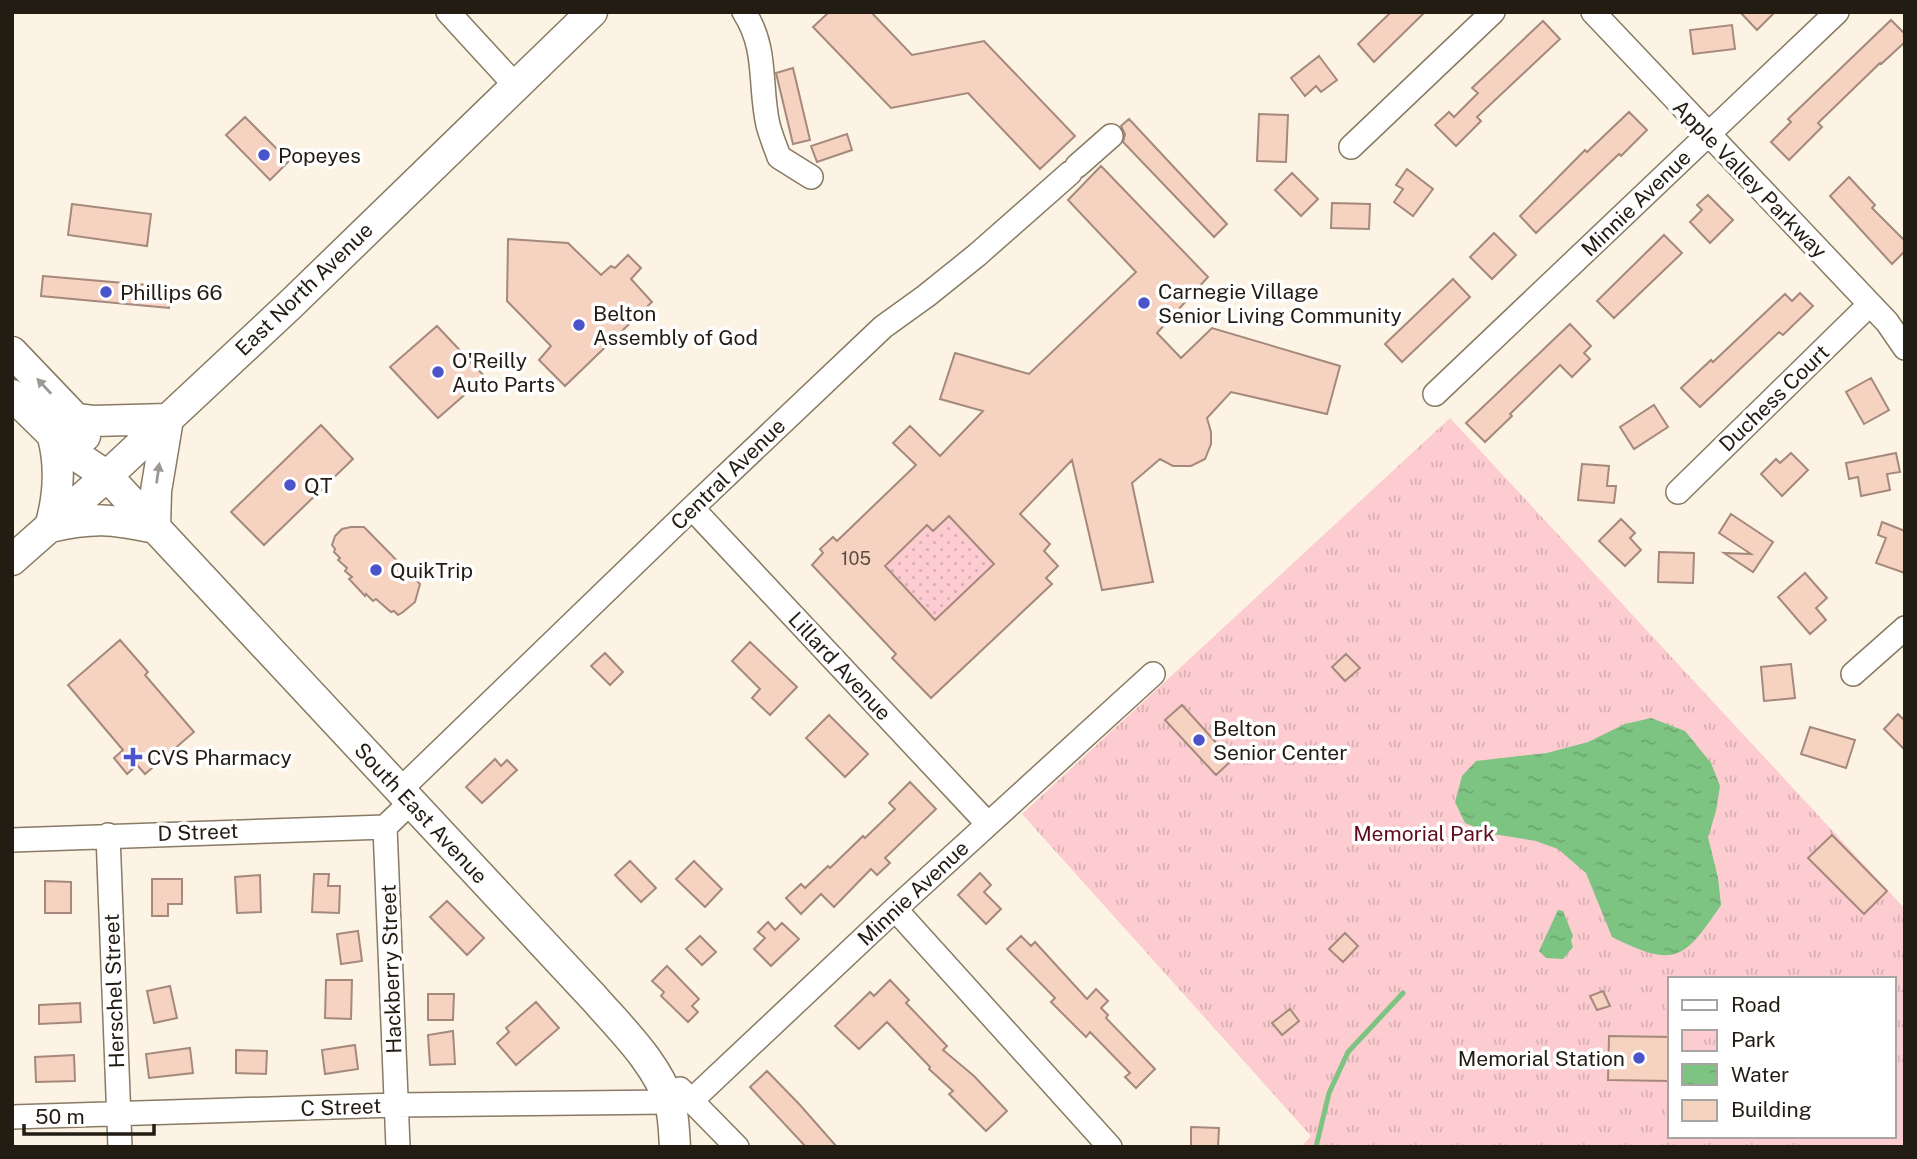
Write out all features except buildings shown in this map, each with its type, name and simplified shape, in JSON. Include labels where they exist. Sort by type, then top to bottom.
[{"type":"main road","name":"East North Avenue","points":[[12,561],[300,295],[592,12]]},
{"type":"main road","points":[[12,352],[64,428],[56,505],[50,527],[86,519],[113,520],[155,528],[156,491],[168,419],[93,421],[64,428],[12,395]]},
{"type":"main road","name":"South East Avenue","points":[[64,428],[594,998],[656,1076],[681,1101]]},
{"type":"main road","points":[[675,1147],[681,1101]]},
{"type":"street","points":[[448,12],[515,85]]},
{"type":"street","points":[[744,12],[755,30],[768,125],[779,157],[811,177]]},
{"type":"street","points":[[1351,147],[1493,12]]},
{"type":"street","name":"Apple Valley Parkway","points":[[1593,12],[1870,304],[1905,348]]},
{"type":"street","name":"Minnie Avenue","points":[[1435,394],[1837,12]]},
{"type":"street","name":"Central Avenue","points":[[405,797],[692,508],[883,327],[977,255],[1111,136]]},
{"type":"street","name":"Duchess Court","points":[[1678,492],[1870,304]]},
{"type":"street","name":"Lillard Avenue","points":[[692,508],[988,824]]},
{"type":"street","points":[[1853,674],[1905,628]]},
{"type":"street","name":"Minnie Avenue","points":[[681,1101],[1153,674]]},
{"type":"street","points":[[385,827],[405,797]]},
{"type":"street","name":"D Street","points":[[12,840],[385,827]]},
{"type":"street","name":"Hackberry Street","points":[[385,827],[398,1147]]},
{"type":"street","name":"Herschel Street","points":[[108,835],[120,1147]]},
{"type":"street","points":[[895,909],[1110,1147]]},
{"type":"street","points":[[681,1101],[737,1147]]},
{"type":"street","name":"C Street","points":[[12,1117],[396,1105],[681,1101]]},
{"type":"green space","name":"Memorial Park","points":[[1450,418],[1905,909],[1905,1147],[1301,1147],[1311,1136],[1022,814]]},
{"type":"green space","points":[[949,516],[994,564],[935,620],[885,566],[927,525],[934,530]]},
{"type":"green space","points":[[1896,1067],[1905,1067],[1905,1147],[1816,1147],[1808,1138],[1896,1138]]},
{"type":"water","points":[[1651,718],[1685,731],[1711,763],[1720,786],[1708,837],[1718,878],[1721,905],[1697,938],[1686,948],[1676,954],[1664,955],[1650,953],[1612,937],[1586,873],[1558,849],[1536,841],[1493,834],[1465,823],[1455,802],[1462,776],[1476,761],[1547,753],[1588,742],[1625,724]]},
{"type":"water","points":[[1558,910],[1563,911],[1573,936],[1573,947],[1563,959],[1546,958],[1539,951]]},
{"type":"waterway","points":[[1316,1147],[1329,1093],[1348,1052],[1403,993]]},
{"type":"place","name":"Popeyes","points":[[264,155]]},
{"type":"place","name":"Phillips 66","points":[[106,292]]},
{"type":"place","name":"Carnegie Village Senior Living Community","points":[[1144,303]]},
{"type":"place","name":"Belton Assembly of God","points":[[579,325]]},
{"type":"place","name":"O'Reilly Auto Parts","points":[[438,372]]},
{"type":"place","name":"QT","points":[[290,485]]},
{"type":"place","name":"QuikTrip","points":[[376,570]]},
{"type":"place","name":"Belton Senior Center","points":[[1199,740]]},
{"type":"place","name":"CVS Pharmacy","points":[[133,757]]},
{"type":"place","name":"Memorial Station","points":[[1639,1058]]}]
